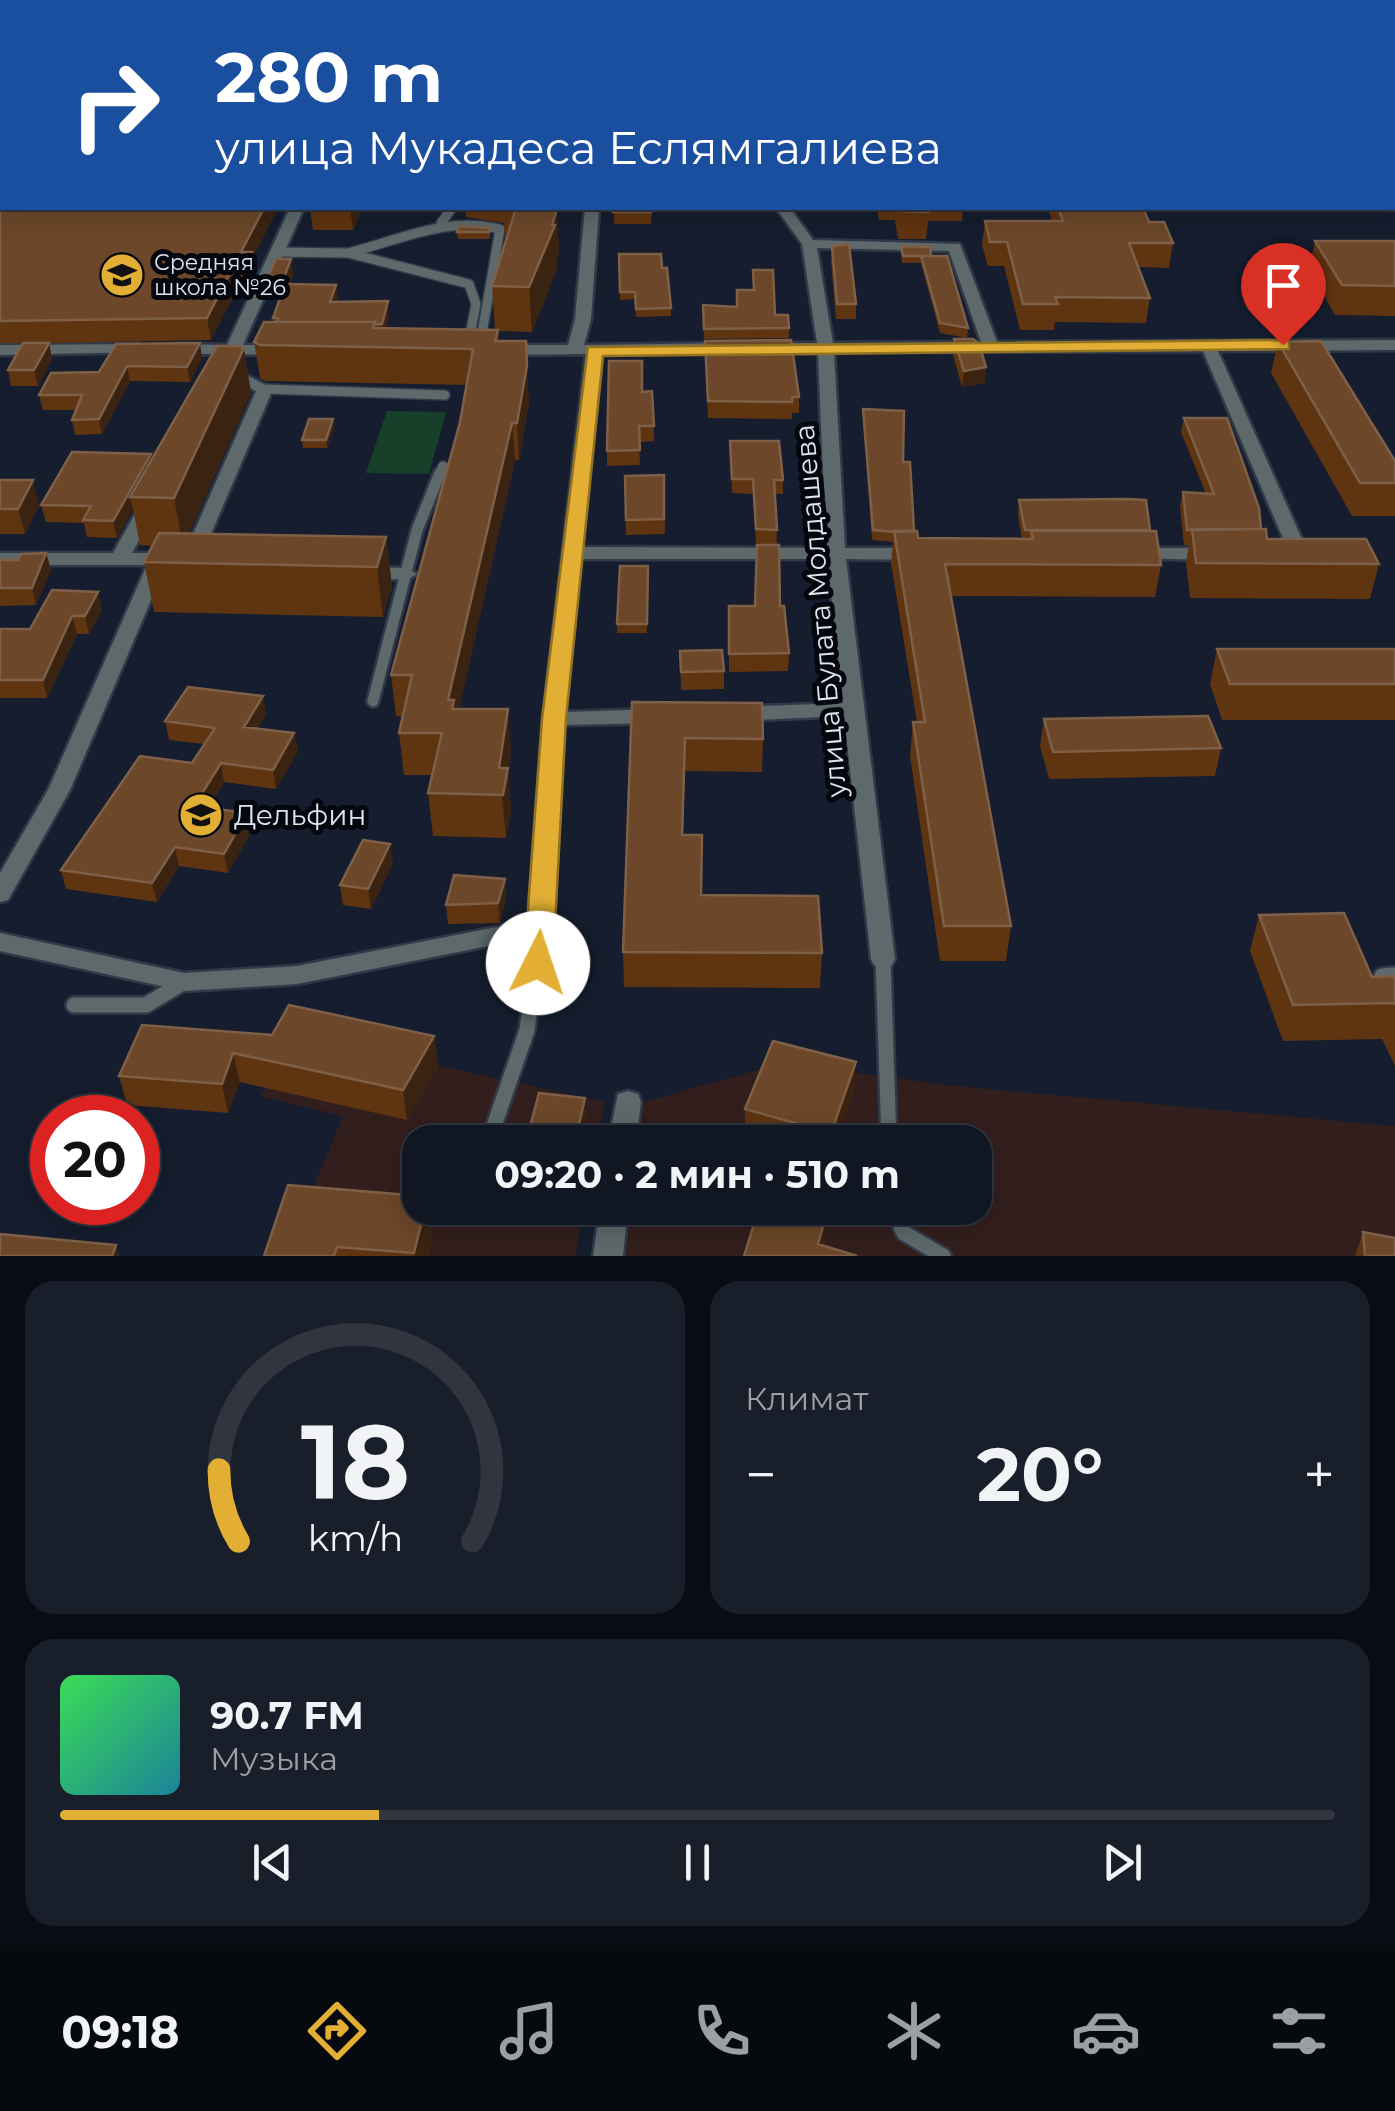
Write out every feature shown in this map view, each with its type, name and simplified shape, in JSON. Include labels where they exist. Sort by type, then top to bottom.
[{"type":"street","points":[[226,364],[296,210]]},
{"type":"street","points":[[0,942],[184,982],[297,975],[540,928],[592,210]]},
{"type":"street","name":"улица Булата Молдашева","points":[[784,210],[809,244],[826,347],[836,554],[883,959]]},
{"type":"street","points":[[809,244],[956,247],[991,347]]},
{"type":"street","points":[[448,350],[1395,345]]},
{"type":"street","points":[[1208,346],[1300,555],[1266,555]]},
{"type":"street","points":[[0,350],[226,364],[310,350]]},
{"type":"street","points":[[0,559],[199,560],[265,389],[233,374],[226,364]]},
{"type":"street","points":[[119,559],[155,494]]},
{"type":"street","points":[[570,553],[935,554]]},
{"type":"street","points":[[1114,554],[1232,554]]},
{"type":"street","points":[[0,894],[59,790],[159,559]]},
{"type":"street","points":[[350,572],[406,574]]},
{"type":"street","points":[[722,714],[854,709]]},
{"type":"street","points":[[554,719],[685,715]]},
{"type":"street","points":[[625,1125],[628,1102]]},
{"type":"street","points":[[608,1256],[612,1225]]},
{"type":"lane","points":[[441,223],[451,210]]},
{"type":"lane","points":[[348,253],[441,223],[481,223],[500,229],[473,350]]},
{"type":"lane","points":[[275,252],[348,253],[469,284],[476,304],[473,350]]},
{"type":"lane","points":[[265,389],[445,395]]},
{"type":"lane","points":[[373,701],[417,530],[443,466]]},
{"type":"lane","points":[[494,1125],[524,1057],[537,998],[540,928]]},
{"type":"lane","points":[[883,959],[888,1125]]},
{"type":"lane","points":[[74,1005],[118,1008],[162,1003],[184,982]]},
{"type":"lane","points":[[895,1225],[907,1238],[943,1256]]},
{"type":"shaded area","points":[[294,1034],[605,1102],[600,1125],[402,1125],[402,1225],[581,1225],[576,1256],[285,1256],[343,1116],[261,1096]]},
{"type":"shaded area","points":[[784,1063],[955,1086],[1395,1126],[1395,1256],[619,1256],[622,1225],[992,1225],[992,1125],[633,1125],[636,1104]]},
{"type":"green space","points":[[387,411],[446,412],[429,474],[366,473]]},
{"type":"building","name":"Средняя школа №26","points":[[0,210],[263,210],[241,252],[252,252],[242,273],[230,273],[207,318],[0,321]]},
{"type":"building","points":[[515,210],[557,210],[555,225],[529,287],[492,286]]},
{"type":"building","points":[[614,210],[651,210],[651,212]]},
{"type":"building","points":[[1059,210],[1144,210],[1149,222],[1164,222],[1173,243],[1129,243],[1150,298],[1055,297],[1058,304],[1023,304],[1007,242],[990,242],[985,221],[1063,221]]},
{"type":"building","points":[[459,226],[490,228],[489,232],[457,232]]},
{"type":"building","points":[[1315,241],[1395,241],[1395,286],[1342,285]]},
{"type":"building","points":[[849,244],[856,304],[837,304],[832,246]]},
{"type":"building","points":[[901,246],[930,247],[931,256],[903,256]]},
{"type":"building","points":[[619,254],[661,254],[662,268],[667,268],[671,308],[636,309],[635,292],[620,292]]},
{"type":"building","points":[[921,256],[947,256],[968,328],[940,323]]},
{"type":"building","points":[[276,259],[291,259],[283,280],[267,280]]},
{"type":"building","points":[[753,270],[773,270],[775,315],[788,315],[789,328],[704,329],[703,305],[737,307],[737,290],[754,290]]},
{"type":"building","points":[[285,284],[336,285],[330,302],[388,301],[382,324],[277,322],[278,318],[273,318]]},
{"type":"building","points":[[264,322],[375,322],[373,328],[498,330],[495,341],[526,341],[527,366],[517,423],[512,423],[448,700],[454,700],[452,709],[508,709],[499,768],[508,768],[503,795],[428,793],[442,733],[399,733],[412,675],[391,675],[460,422],[473,349],[260,345],[254,342]]},
{"type":"building","points":[[954,339],[973,339],[979,344],[986,367],[964,371]]},
{"type":"building","points":[[791,340],[799,397],[792,397],[792,402],[708,401],[705,341]]},
{"type":"building","points":[[1321,341],[1395,461],[1395,483],[1360,483],[1278,342]]},
{"type":"building","points":[[23,343],[49,343],[34,370],[8,370]]},
{"type":"building","points":[[200,343],[187,367],[127,366],[99,419],[72,420],[82,395],[39,395],[51,373],[99,372],[116,344]]},
{"type":"building","points":[[217,346],[244,348],[174,498],[130,497]]},
{"type":"building","points":[[609,361],[642,361],[642,392],[652,391],[654,426],[639,426],[640,450],[607,451]]},
{"type":"building","points":[[863,409],[904,411],[903,462],[910,462],[914,531],[873,530]]},
{"type":"building","points":[[1184,418],[1227,418],[1259,508],[1261,529],[1187,530],[1183,492],[1214,494]]},
{"type":"building","points":[[309,419],[333,419],[326,440],[302,440]]},
{"type":"building","points":[[730,441],[779,441],[783,480],[774,480],[777,530],[756,529],[753,479],[732,479]]},
{"type":"building","points":[[72,452],[151,454],[113,521],[83,520],[91,506],[41,505]]},
{"type":"building","points":[[664,475],[664,519],[626,520],[625,476]]},
{"type":"building","points":[[0,480],[33,480],[18,509],[0,509]]},
{"type":"building","points":[[1019,500],[1146,500],[1150,530],[1025,530]]},
{"type":"building","points":[[1192,529],[1266,529],[1267,539],[1366,539],[1379,564],[1196,563]]},
{"type":"building","points":[[894,531],[917,531],[918,538],[1033,539],[1031,531],[1156,531],[1161,565],[945,564],[1011,926],[944,926],[913,722],[925,722]]},
{"type":"building","points":[[159,533],[386,537],[377,567],[144,562]]},
{"type":"building","points":[[757,545],[779,545],[780,606],[784,606],[789,653],[729,654],[729,606],[755,606]]},
{"type":"building","points":[[46,553],[32,588],[0,588],[0,560]]},
{"type":"building","points":[[620,566],[648,566],[647,624],[617,624]]},
{"type":"building","points":[[52,590],[98,592],[85,616],[72,616],[43,680],[0,680],[0,629],[30,629]]},
{"type":"building","points":[[1217,649],[1395,649],[1395,684],[1230,684]]},
{"type":"building","points":[[722,650],[724,671],[681,672],[680,651]]},
{"type":"building","points":[[188,687],[263,696],[244,727],[294,733],[273,770],[221,763],[194,806],[247,813],[224,854],[175,847],[152,883],[61,870],[140,756],[192,763],[215,728],[165,721]]},
{"type":"building","points":[[632,702],[762,703],[763,739],[685,738],[682,835],[702,835],[701,895],[818,896],[822,953],[623,952]]},
{"type":"building","points":[[1208,716],[1221,748],[1053,752],[1044,719]]},
{"type":"building","points":[[363,840],[390,844],[368,889],[340,885]]},
{"type":"building","points":[[454,875],[505,879],[498,903],[446,905]]},
{"type":"building","points":[[1344,913],[1372,977],[1395,976],[1395,1005],[1293,1005],[1259,915]]},
{"type":"building","points":[[289,1005],[434,1036],[403,1090],[233,1053],[222,1084],[119,1076],[142,1025],[272,1035]]},
{"type":"building","points":[[773,1041],[856,1062],[834,1125],[802,1125],[745,1109]]},
{"type":"building","points":[[539,1093],[585,1098],[579,1125],[531,1125]]},
{"type":"building","points":[[288,1185],[402,1194],[402,1225],[421,1225],[414,1253],[337,1247],[334,1256],[264,1256]]},
{"type":"building","points":[[754,1225],[823,1225],[818,1244],[857,1256],[744,1256]]},
{"type":"building","points":[[1363,1232],[1395,1238],[1395,1256],[1365,1256]]},
{"type":"building","points":[[0,1234],[116,1245],[112,1256],[0,1256]]},
{"type":"place","name":"Средняя школа №26","points":[[122,275]]},
{"type":"place","name":"Дельфин","points":[[201,815]]},
{"type":"route","points":[[538,963],[554,719],[594,351],[1283,345]]}]
